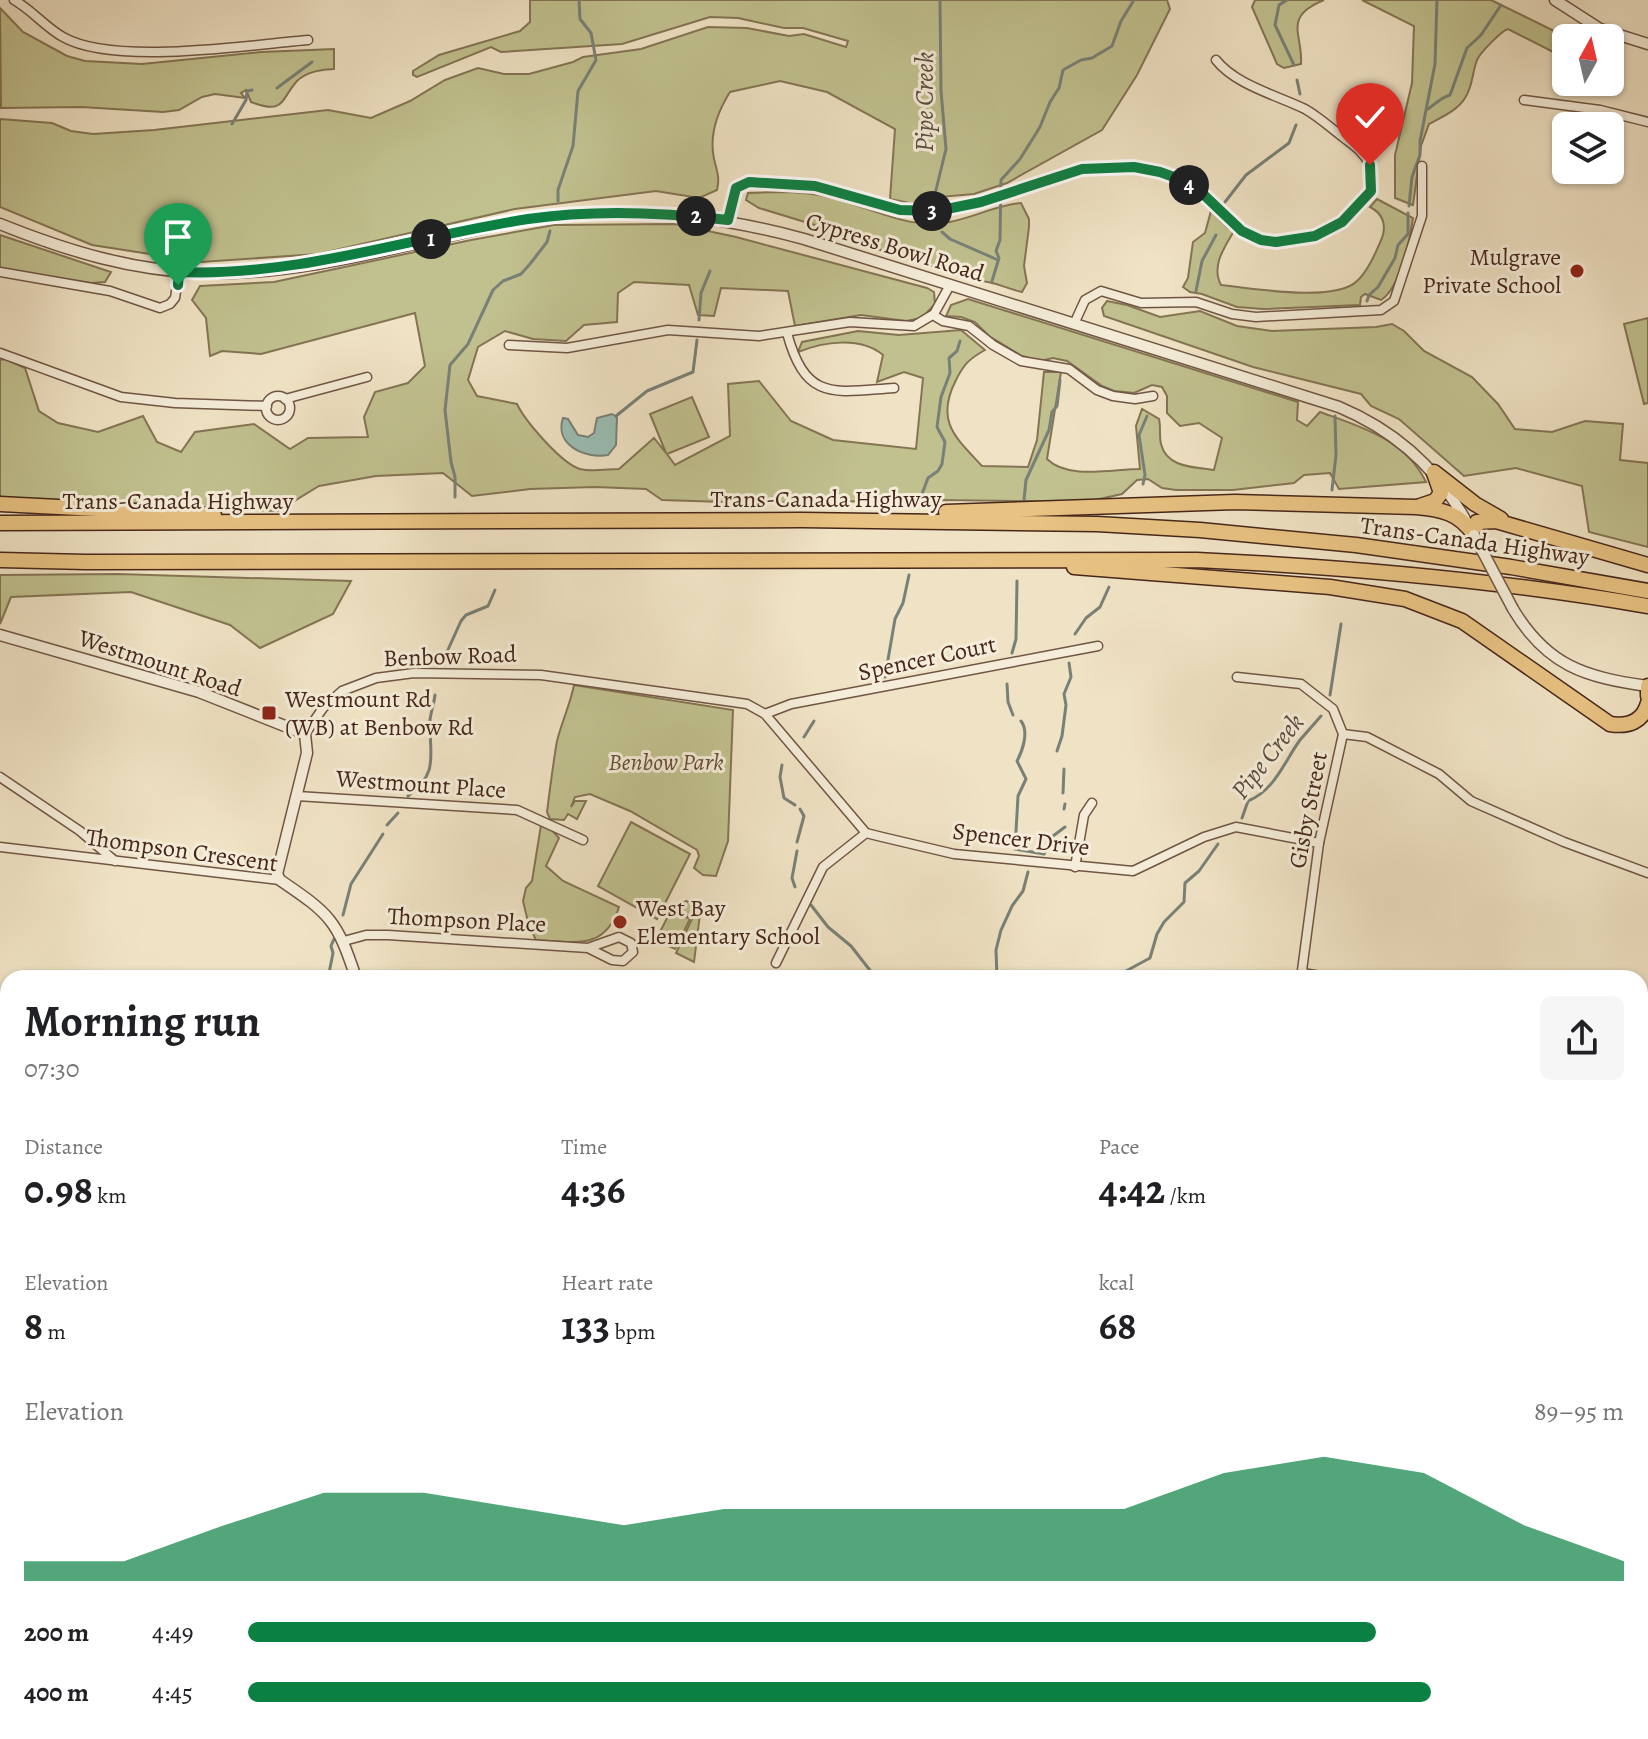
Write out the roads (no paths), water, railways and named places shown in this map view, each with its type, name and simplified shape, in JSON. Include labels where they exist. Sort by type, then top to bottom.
[{"type":"highway","points":[[1416,507],[1439,497],[1441,488],[1434,472]]},
{"type":"highway","points":[[1434,472],[1475,504],[1523,529]]},
{"type":"highway","points":[[802,520],[934,512],[1208,503],[1416,507],[1453,514],[1474,535]]},
{"type":"highway","points":[[0,504],[196,513],[294,523]]},
{"type":"highway","name":"Trans-Canada Highway","points":[[0,523],[802,520],[1097,524],[1252,535],[1460,559],[1648,591]]},
{"type":"highway","points":[[1474,535],[1474,525],[1482,520],[1496,521],[1648,565]]},
{"type":"highway","points":[[969,559],[1205,576],[1381,594],[1430,607],[1462,621],[1610,724],[1632,723],[1644,715],[1648,703]]},
{"type":"highway","name":"Trans-Canada Highway","points":[[0,560],[1159,559],[1315,566],[1457,578],[1648,606]]},
{"type":"street","points":[[14,0],[63,38],[101,49],[149,53],[308,40]]},
{"type":"street","points":[[1555,0],[1600,29],[1648,44]]},
{"type":"street","points":[[728,220],[736,188],[749,182],[815,186],[900,210],[937,211],[981,202],[1082,169],[1106,166],[1149,169],[1182,180],[1210,200],[1232,223],[1261,240],[1276,242],[1315,236],[1342,222],[1371,191],[1371,170],[1364,156],[1308,111],[1233,75],[1216,60]]},
{"type":"street","points":[[1524,100],[1600,110],[1648,122]]},
{"type":"street","points":[[1074,324],[1085,300],[1101,291],[1141,303],[1196,302],[1232,314],[1256,317],[1381,310],[1394,301],[1422,216],[1422,166]]},
{"type":"street","name":"Cypress Bowl Road","points":[[0,224],[78,253],[150,269],[179,272],[234,273],[292,266],[551,216],[662,213],[728,220],[804,239],[1339,407],[1387,431],[1434,472],[1474,535],[1513,609],[1537,643],[1566,664],[1597,678],[1648,689]]},
{"type":"street","points":[[0,272],[110,291],[155,308],[165,306],[175,298],[179,272]]},
{"type":"street","points":[[509,345],[567,348],[668,330],[748,336],[850,322],[914,326],[933,315],[946,297],[950,285]]},
{"type":"street","points":[[933,315],[943,321],[969,326],[1021,361],[1069,369],[1097,390],[1113,396],[1135,399],[1153,396]]},
{"type":"street","points":[[787,333],[802,371],[816,386],[845,391],[894,388]]},
{"type":"street","points":[[0,353],[135,400],[267,406]]},
{"type":"street","points":[[267,406],[275,397],[285,399],[367,377]]},
{"type":"street","points":[[267,406],[270,417],[283,418],[290,407],[285,399]]},
{"type":"street","name":"Westmount Road","points":[[0,635],[199,692],[305,734]]},
{"type":"street","name":"Spencer Court","points":[[765,714],[791,704],[1098,646]]},
{"type":"street","name":"Benbow Road","points":[[305,734],[323,708],[342,691],[376,678],[414,673],[541,675],[747,704],[765,714]]},
{"type":"street","name":"Gisby Street","points":[[1237,677],[1301,684],[1333,709],[1343,734],[1319,843],[1303,970]]},
{"type":"street","points":[[765,714],[866,833],[823,867],[776,963]]},
{"type":"street","points":[[280,880],[278,863],[307,753],[305,734]]},
{"type":"street","points":[[1343,734],[1367,737],[1439,774],[1471,801],[1564,842],[1647,871]]},
{"type":"street","points":[[0,777],[80,831],[115,861]]},
{"type":"street","name":"Westmount Place","points":[[297,796],[517,810],[583,840]]},
{"type":"street","points":[[1075,867],[1084,815],[1092,803]]},
{"type":"street","name":"Spencer Drive","points":[[866,833],[954,854],[1133,871],[1204,837],[1236,827],[1319,843]]},
{"type":"street","name":"Thompson Crescent","points":[[0,847],[280,880],[329,917],[344,941],[353,970]]},
{"type":"street","name":"Thompson Place","points":[[344,941],[378,934],[588,948],[618,961],[628,959],[633,952],[631,943],[619,937],[588,948]]},
{"type":"water","points":[[612,414],[617,417],[616,445],[608,455],[581,452],[567,443],[563,436],[563,418],[568,419],[578,435],[588,437],[594,433],[597,418]]},
{"type":"waterway","points":[[558,201],[558,190],[573,146],[578,91],[596,60],[591,33],[580,19],[579,0]]},
{"type":"waterway","name":"Pipe Creek","points":[[933,202],[946,149],[941,91],[940,0]]},
{"type":"waterway","name":"Pipe Creek","points":[[992,281],[999,258],[996,251],[1000,240],[1001,180],[1020,159],[1040,127],[1059,88],[1063,70],[1112,46],[1121,21],[1134,0]]},
{"type":"waterway","name":"Pipe Creek","points":[[1287,0],[1279,5],[1275,25],[1294,65]]},
{"type":"waterway","name":"Pipe Creek","points":[[1409,206],[1435,64],[1437,0]]},
{"type":"waterway","points":[[1428,109],[1450,95],[1467,48],[1481,35],[1501,5]]},
{"type":"waterway","points":[[277,88],[312,62]]},
{"type":"waterway","name":"Pipe Creek","points":[[1297,80],[1300,94]]},
{"type":"waterway","points":[[232,124],[246,100],[247,91],[252,90]]},
{"type":"waterway","name":"Pipe Creek","points":[[1225,202],[1246,175],[1289,143],[1296,125]]},
{"type":"waterway","name":"Pipe Creek","points":[[1367,301],[1395,258],[1398,245],[1408,234],[1408,213]]},
{"type":"waterway","points":[[455,497],[445,410],[450,365],[468,344],[493,290],[503,281],[521,274],[547,242],[550,231]]},
{"type":"waterway","name":"Pipe Creek","points":[[942,232],[950,239],[998,260]]},
{"type":"waterway","name":"Pipe Creek","points":[[1196,291],[1202,261],[1216,235]]},
{"type":"waterway","points":[[699,320],[701,293],[710,271]]},
{"type":"waterway","points":[[616,416],[647,391],[693,372],[697,340]]},
{"type":"waterway","name":"Pipe Creek","points":[[919,502],[928,478],[942,464],[945,442],[937,427],[941,397],[950,373],[949,358],[957,351],[960,341]]},
{"type":"waterway","points":[[1024,500],[1026,480],[1057,406],[1060,380]]},
{"type":"waterway","name":"Pipe Creek","points":[[1143,484],[1145,475],[1139,435],[1147,416]]},
{"type":"waterway","name":"Pipe Creek","points":[[1332,490],[1336,455],[1335,416]]},
{"type":"waterway","name":"Pipe Creek","points":[[885,677],[895,619],[903,603],[909,575]]},
{"type":"waterway","points":[[1012,653],[1016,639],[1017,581]]},
{"type":"waterway","name":"Pipe Creek","points":[[1075,634],[1086,618],[1100,607],[1109,587]]},
{"type":"waterway","points":[[441,665],[461,621],[466,615],[488,606],[495,590]]},
{"type":"waterway","name":"Pipe Creek","points":[[1330,695],[1341,624]]},
{"type":"waterway","name":"Pipe Creek","points":[[1057,751],[1066,705],[1064,694],[1071,677],[1069,663]]},
{"type":"waterway","points":[[1007,684],[1008,702],[1013,715]]},
{"type":"waterway","points":[[408,796],[418,788],[429,771],[430,720],[435,695]]},
{"type":"waterway","name":"Pipe Creek","points":[[1242,818],[1248,801],[1272,783],[1300,740],[1321,716]]},
{"type":"waterway","name":"Pipe Creek","points":[[804,737],[814,721]]},
{"type":"waterway","points":[[1021,721],[1025,735],[1017,761],[1026,779],[1018,796],[1015,849],[1044,854],[1053,836],[1065,827]]},
{"type":"waterway","name":"Pipe Creek","points":[[782,765],[780,777],[784,798],[795,805]]},
{"type":"waterway","name":"Pipe Creek","points":[[1063,793],[1064,769]]},
{"type":"waterway","name":"Pipe Creek","points":[[1064,809],[1065,804]]},
{"type":"waterway","name":"Pipe Creek","points":[[797,842],[804,816],[800,809]]},
{"type":"waterway","points":[[387,825],[398,813]]},
{"type":"waterway","points":[[343,915],[351,884],[383,834]]},
{"type":"waterway","name":"Pipe Creek","points":[[1128,970],[1150,958],[1164,922],[1184,902],[1185,883],[1199,871],[1218,844]]},
{"type":"waterway","name":"Pipe Creek","points":[[795,887],[792,878],[797,851]]},
{"type":"waterway","name":"Pipe Creek","points":[[997,970],[996,950],[1001,930],[1023,891],[1028,872]]},
{"type":"waterway","name":"Pipe Creek","points":[[811,905],[870,970]]},
{"type":"waterway","points":[[330,970],[334,939]]},
{"type":"place","name":"Mulgrave Private School","points":[[1577,271]]},
{"type":"place","name":"Westmount Rd (WB) at Benbow Rd","points":[[269,713]]},
{"type":"place","name":"West Bay Elementary School","points":[[620,922]]},
{"type":"park label","name":"Benbow Park","points":[[666,762]]}]
